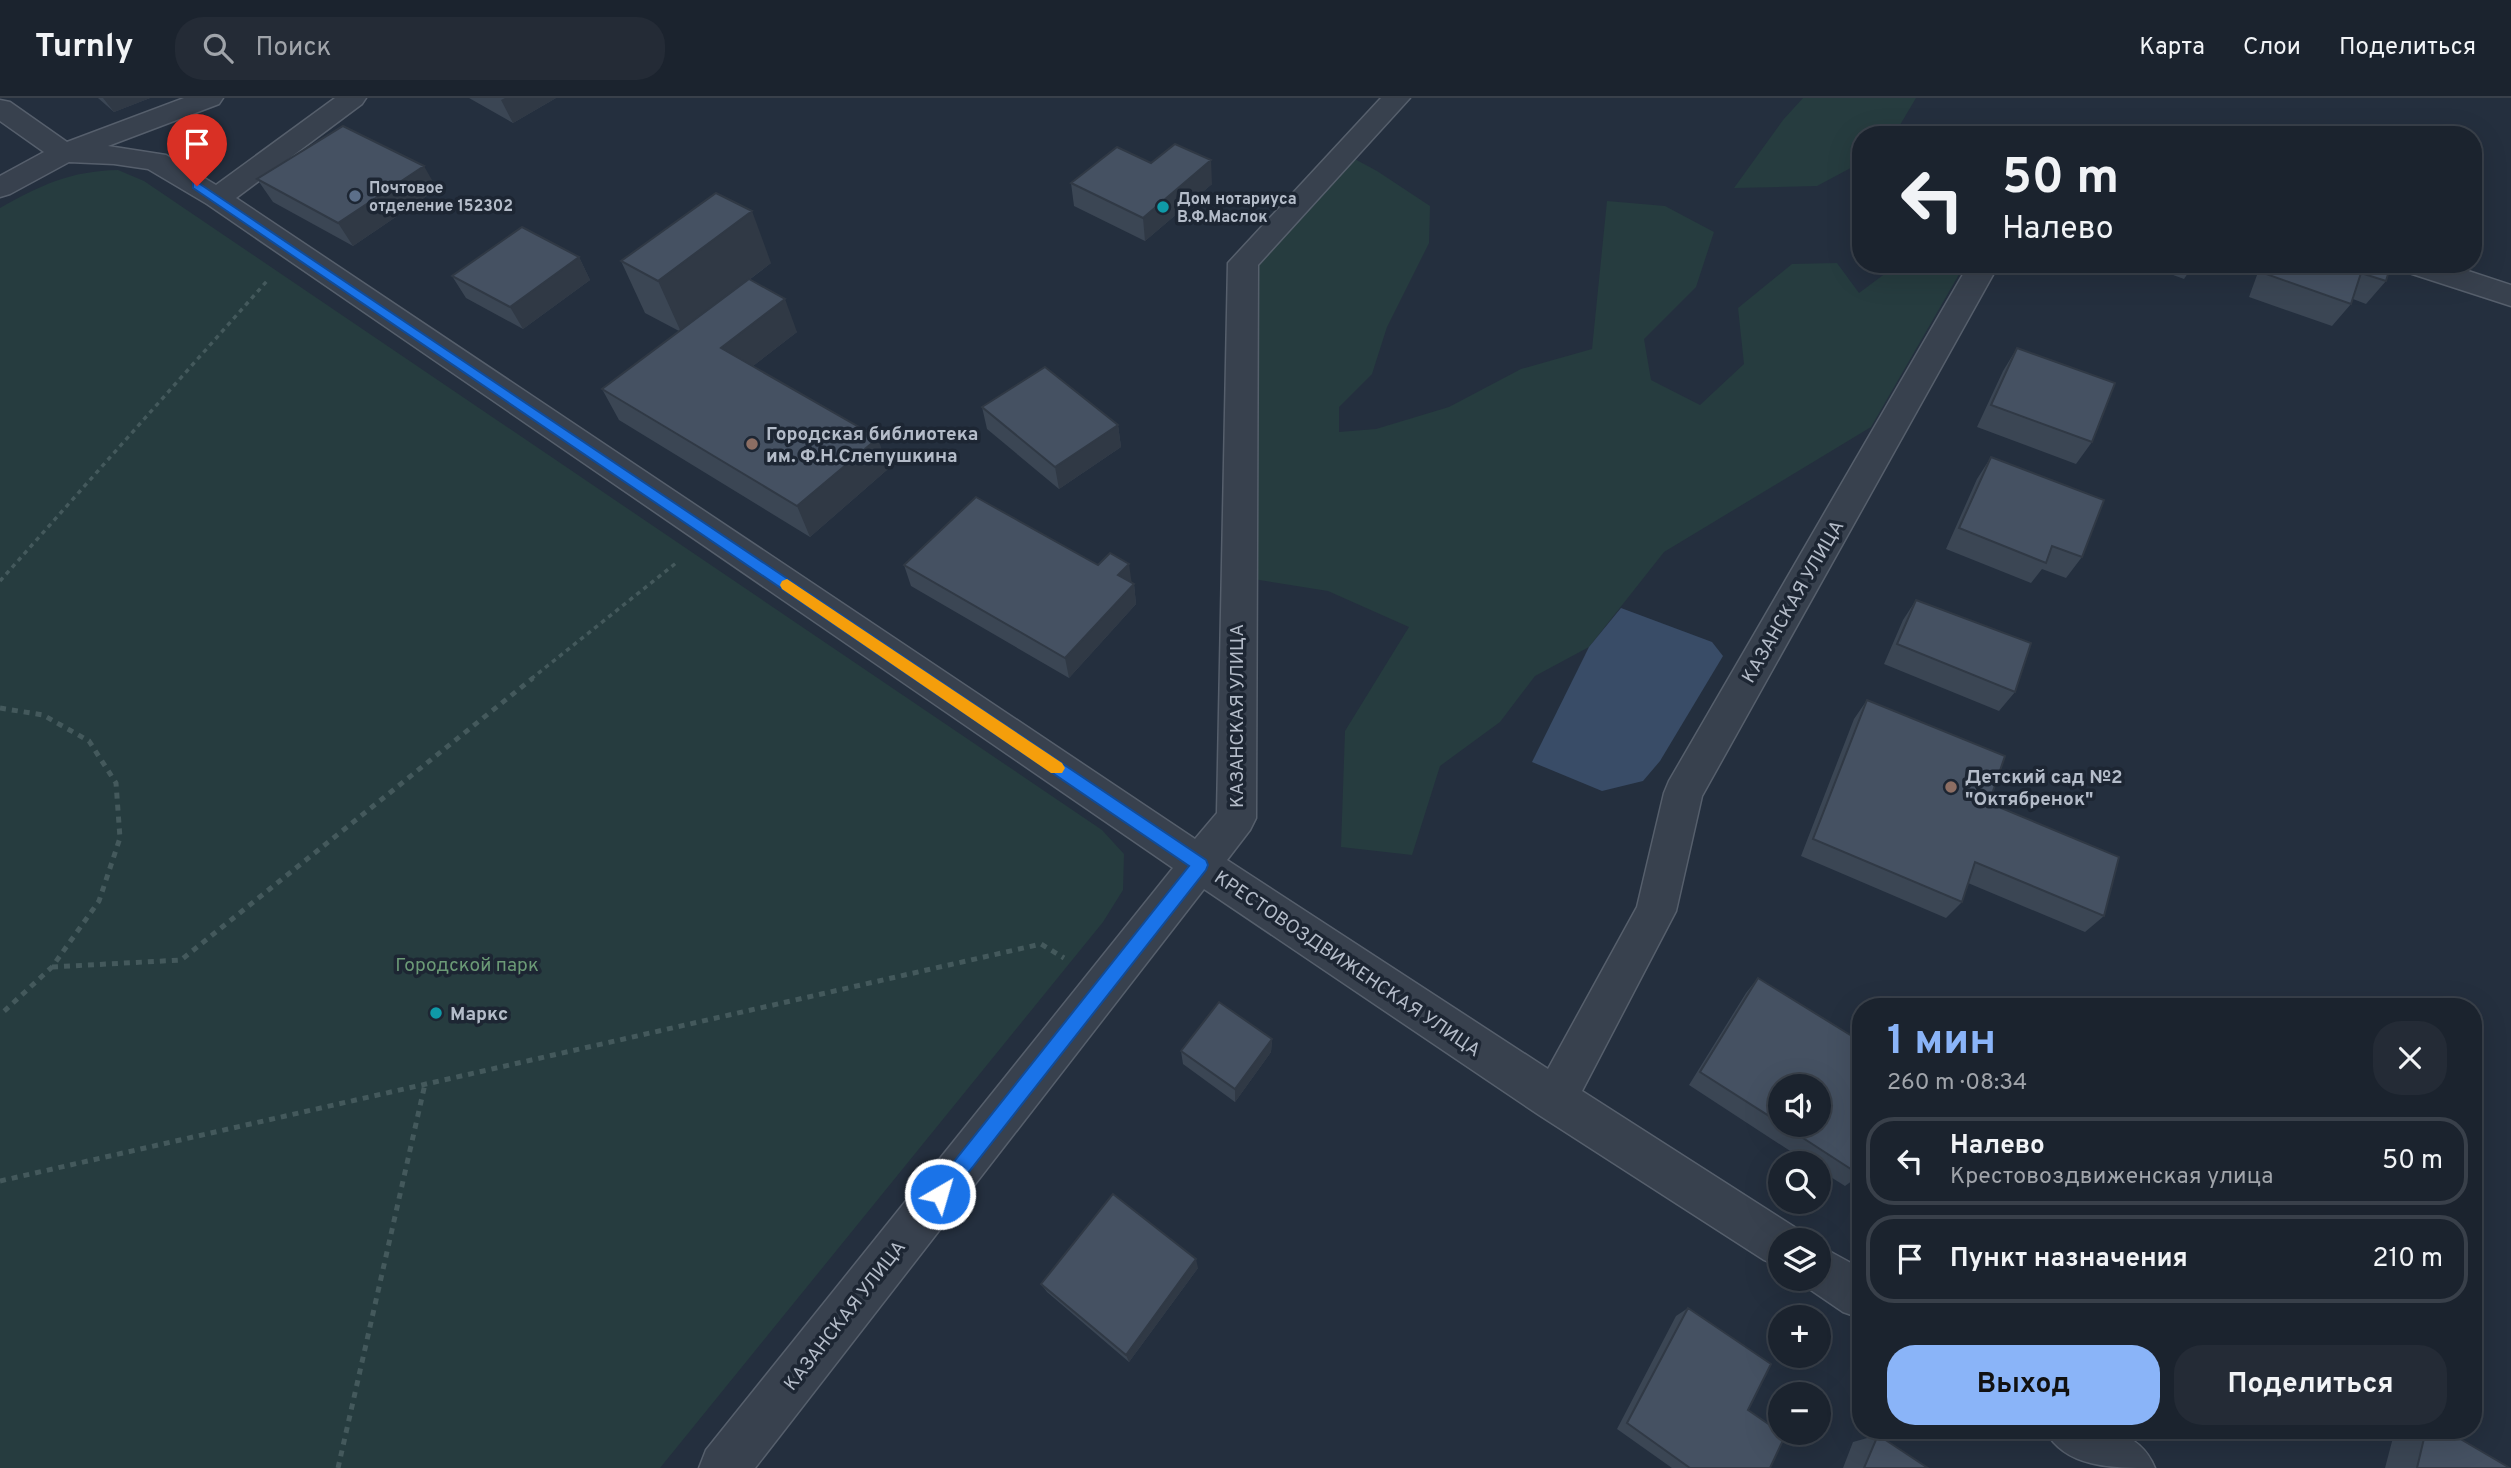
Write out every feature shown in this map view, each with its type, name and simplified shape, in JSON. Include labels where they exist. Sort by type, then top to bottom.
[{"type":"street","points":[[0,188],[64,153],[209,98]]},
{"type":"street","points":[[217,198],[352,98]]},
{"type":"street","name":"КАЗАНСКАЯ УЛИЦА","points":[[723,1468],[1236,818],[1243,263],[1396,98]]},
{"type":"street","points":[[0,108],[64,153]]},
{"type":"street","name":"КРЕСТОВОЗДВИЖЕНСКАЯ УЛИЦА","points":[[64,153],[114,155],[156,161],[217,198],[1200,865],[1554,1100],[1768,1236]]},
{"type":"street","name":"КАЗАНСКАЯ УЛИЦА","points":[[1554,1100],[1656,911],[1683,793],[1979,273]]},
{"type":"street","points":[[2441,273],[2511,296]]},
{"type":"street","points":[[1831,1276],[1852,1290]]},
{"type":"street","points":[[2084,1439],[2130,1468]]},
{"type":"path","points":[[0,581],[295,251]]},
{"type":"path","points":[[52,967],[181,960],[712,534]]},
{"type":"path","points":[[0,708],[43,715],[89,741],[116,783],[120,838],[99,901],[52,967],[0,1015]]},
{"type":"path","points":[[0,1181],[1041,944],[1106,984]]},
{"type":"path","points":[[338,1468],[425,1084]]},
{"type":"green space","points":[[1803,98],[1916,98],[1899,126],[1852,126],[1852,167],[1817,186],[1734,188],[1783,120]]},
{"type":"green space","points":[[1351,157],[1430,206],[1429,243],[1387,327],[1372,374],[1339,407],[1339,432],[1376,429],[1449,407],[1521,369],[1592,349],[1607,201],[1665,206],[1714,232],[1696,287],[1644,339],[1651,380],[1700,405],[1744,364],[1738,308],[1792,264],[1837,263],[1859,293],[1886,273],[1960,273],[1871,427],[1664,552],[1589,647],[1535,676],[1500,722],[1440,766],[1412,855],[1341,847],[1345,731],[1409,627],[1328,591],[1253,579],[1251,266]]},
{"type":"green space","name":"Городской парк","points":[[118,170],[144,181],[1102,830],[1124,854],[1123,890],[1103,922],[660,1468],[0,1468],[0,208],[70,176]]},
{"type":"water","points":[[1621,608],[1712,642],[1723,656],[1660,761],[1643,781],[1602,791],[1532,762],[1589,647]]},
{"type":"building","points":[[343,126],[424,166],[338,223],[257,179]]},
{"type":"building","points":[[1175,144],[1211,160],[1143,218],[1071,183],[1117,147],[1151,163]]},
{"type":"building","points":[[716,193],[752,211],[658,281],[621,261]]},
{"type":"building","points":[[522,227],[579,257],[510,307],[452,276]]},
{"type":"building","points":[[2266,273],[2361,273],[2351,304]]},
{"type":"building","points":[[2361,273],[2388,273],[2386,281]]},
{"type":"building","name":"Городская библиотека им. Ф.Н.Слепушкина","points":[[749,279],[785,299],[721,348],[878,438],[797,506],[602,389]]},
{"type":"building","points":[[2017,348],[2115,383],[2092,442],[1991,405]]},
{"type":"building","points":[[1045,367],[1118,425],[1055,467],[982,407]]},
{"type":"building","points":[[1991,457],[2104,500],[2082,557],[2052,546],[2046,563],[1959,528]]},
{"type":"building","points":[[976,497],[1098,565],[1110,553],[1129,564],[1118,575],[1134,584],[1065,658],[904,565]]},
{"type":"building","points":[[1916,600],[2031,643],[2015,692],[1897,644]]},
{"type":"building","points":[[1867,700],[2005,756],[1989,803],[2119,857],[2104,916],[1975,862],[1962,902],[1813,839]]},
{"type":"building","points":[[1758,978],[1852,1036],[1852,1170],[1831,1156],[1831,1151],[1823,1151],[1801,1137],[1831,1137],[1831,1074],[1768,1074],[1768,1115],[1700,1072]]},
{"type":"building","points":[[1219,1002],[1272,1039],[1235,1089],[1181,1051]]},
{"type":"building","points":[[1113,1194],[1196,1259],[1126,1355],[1041,1284]]},
{"type":"building","points":[[1688,1308],[1768,1362],[1769,1368],[1748,1410],[1768,1424],[1768,1445],[1781,1445],[1770,1468],[1690,1468],[1627,1423]]},
{"type":"building","points":[[1876,1439],[1884,1439],[1928,1468],[1864,1468]]},
{"type":"building","points":[[2424,1439],[2460,1439],[2510,1468],[2417,1468]]},
{"type":"slow traffic","points":[[787,585],[1057,768]]},
{"type":"place","name":"Почтовое отделение 152302","points":[[355,196]]},
{"type":"place","name":"Дом нотариуса В.Ф.Маслок","points":[[1163,207]]},
{"type":"place","name":"Городская библиотека им. Ф.Н.Слепушкина","points":[[752,444]]},
{"type":"place","name":"Детский сад №2 \"Октябренок\"","points":[[1951,787]]},
{"type":"place","name":"Маркс","points":[[436,1013]]},
{"type":"route","points":[[197,186],[1200,865],[940,1194]]}]
